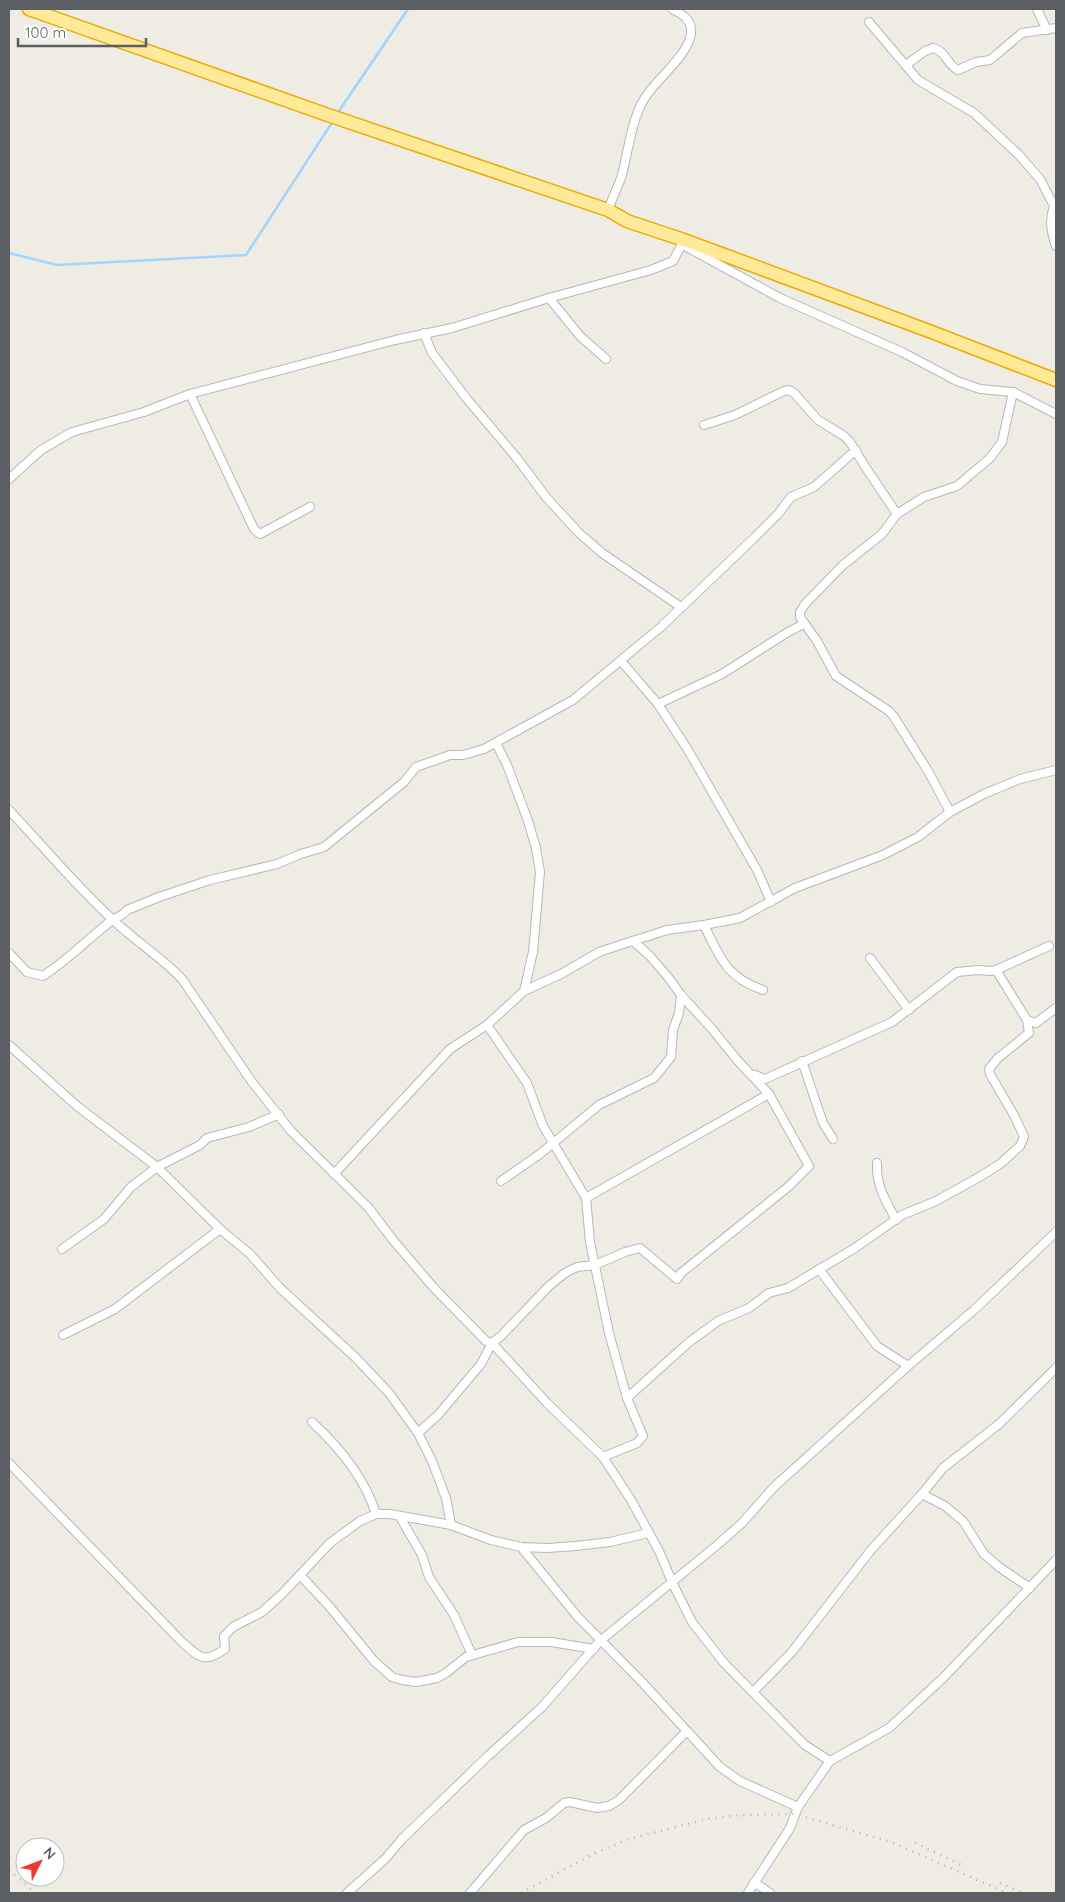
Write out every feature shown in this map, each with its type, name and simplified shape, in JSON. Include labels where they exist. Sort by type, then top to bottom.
[{"type":"highway","points":[[29,9],[324,114],[608,210],[627,221],[683,243],[929,331],[1056,380]]},
{"type":"street","points":[[608,210],[621,178],[639,108],[648,92],[670,69],[691,36],[692,27],[689,22],[684,15],[672,9]]},
{"type":"street","points":[[1037,9],[1047,30]]},
{"type":"street","points":[[869,22],[918,80],[974,113],[1028,164],[1040,179],[1054,206],[1050,215],[1056,246]]},
{"type":"street","points":[[906,65],[932,48],[940,51],[954,69],[959,70],[976,62],[990,60],[1022,33],[1056,28]]},
{"type":"street","points":[[9,479],[41,450],[72,432],[144,412],[190,394],[424,333],[452,328],[662,266],[673,261],[683,243],[780,298],[902,352],[962,384],[980,389],[1013,392],[1056,414]]},
{"type":"street","points":[[549,298],[580,336],[606,359]]},
{"type":"street","points":[[424,333],[432,353],[467,399],[546,496],[578,532],[602,553],[681,607]]},
{"type":"street","points":[[704,425],[735,415],[789,390],[794,393],[818,420],[844,436],[856,450],[863,464],[897,514]]},
{"type":"street","points":[[950,812],[928,771],[894,717],[889,711],[859,693],[836,676],[817,641],[800,617],[800,612],[805,604],[843,565],[882,534],[897,514],[924,498],[957,486],[990,458],[1002,442],[1013,392]]},
{"type":"street","points":[[190,394],[254,529],[260,534],[310,507]]},
{"type":"street","points":[[9,954],[27,972],[43,976],[59,966],[112,920],[124,914],[127,910],[210,880],[277,864],[324,846],[404,782],[416,767],[450,755],[463,755],[496,744],[527,724],[573,700],[662,626],[778,514],[791,497],[814,487],[856,450]]},
{"type":"street","points":[[658,704],[722,674],[804,624]]},
{"type":"street","points":[[621,661],[658,704],[688,750],[757,870],[771,902]]},
{"type":"street","points":[[496,744],[507,764],[526,814],[536,848],[540,872],[533,952],[524,990]]},
{"type":"street","points":[[334,1174],[450,1048],[487,1025],[524,990],[569,970],[599,952],[667,930],[740,918],[795,888],[883,855],[918,837],[950,812],[984,794],[1020,780],[1056,770]]},
{"type":"street","points":[[9,810],[112,920],[141,945],[165,961],[182,979],[252,1082],[291,1131],[368,1207],[434,1288],[486,1341],[492,1343],[548,1404],[603,1457],[631,1500],[659,1551],[692,1622],[724,1663],[805,1746],[830,1761]]},
{"type":"street","points":[[704,925],[722,960],[731,971],[747,984],[764,990]]},
{"type":"street","points":[[418,1433],[438,1415],[482,1364],[492,1343],[564,1274],[577,1267],[595,1265],[625,1252],[640,1248],[678,1279],[681,1273],[803,1174],[809,1164],[769,1094],[681,996],[649,955],[633,941]]},
{"type":"street","points":[[751,1074],[765,1079],[892,1022],[957,972],[996,970],[1049,946]]},
{"type":"street","points":[[870,958],[909,1010]]},
{"type":"street","points":[[627,1398],[688,1344],[718,1321],[749,1308],[769,1294],[788,1288],[855,1248],[896,1220],[936,1201],[981,1176],[1000,1164],[1020,1146],[1024,1138],[1021,1127],[989,1069],[998,1058],[1029,1033],[1026,1020],[996,970]]},
{"type":"street","points":[[501,1181],[553,1143],[599,1105],[659,1074],[671,1057],[673,1030],[679,1013],[681,996]]},
{"type":"street","points":[[1026,1020],[1036,1023],[1056,1008]]},
{"type":"street","points":[[487,1025],[528,1083],[543,1126],[586,1198],[590,1242],[610,1334],[627,1398],[643,1436],[637,1443],[603,1457]]},
{"type":"street","points":[[9,1045],[77,1106],[157,1167],[220,1229],[250,1254],[280,1288],[356,1358],[389,1393],[418,1433],[432,1461],[446,1498],[451,1525]]},
{"type":"street","points":[[802,1061],[823,1123],[834,1139]]},
{"type":"street","points":[[586,1198],[769,1094]]},
{"type":"street","points":[[62,1249],[104,1218],[131,1187],[157,1167],[200,1145],[207,1138],[249,1127],[279,1114]]},
{"type":"street","points":[[878,1163],[877,1178],[880,1189],[896,1220]]},
{"type":"street","points":[[63,1335],[115,1309],[220,1229]]},
{"type":"street","points":[[347,1893],[385,1859],[402,1839],[488,1756],[542,1707],[600,1641],[732,1532],[774,1487],[908,1366],[974,1310],[1056,1232]]},
{"type":"street","points":[[820,1269],[877,1346],[908,1366]]},
{"type":"street","points":[[753,1692],[791,1653],[871,1550],[943,1468],[999,1424],[1038,1388],[1056,1368]]},
{"type":"street","points":[[312,1422],[346,1459],[373,1505],[376,1514]]},
{"type":"street","points":[[9,1463],[180,1640],[202,1658],[212,1658],[225,1649],[224,1636],[233,1627],[262,1612],[330,1543],[360,1522],[376,1514],[451,1525],[490,1540],[521,1547],[576,1546],[610,1542],[648,1533]]},
{"type":"street","points":[[922,1494],[945,1506],[963,1520],[984,1554],[999,1567],[1030,1588]]},
{"type":"street","points":[[400,1517],[422,1554],[429,1577],[454,1615],[472,1655]]},
{"type":"street","points":[[521,1547],[547,1581],[600,1641],[687,1730],[720,1767],[740,1781],[798,1806]]},
{"type":"street","points":[[748,1893],[790,1828],[798,1806],[830,1761],[889,1728],[943,1678],[1056,1560]]},
{"type":"street","points":[[300,1575],[329,1606],[374,1662],[392,1676],[416,1682],[437,1678],[466,1657],[518,1642],[529,1641],[594,1649]]},
{"type":"street","points":[[470,1893],[524,1830],[546,1818],[564,1803],[570,1802],[597,1808],[609,1806],[619,1800],[687,1730]]},
{"type":"street","points":[[754,1882],[770,1893]]},
{"type":"waterway","points":[[337,114],[408,9]]},
{"type":"waterway","points":[[9,253],[57,265],[246,255],[333,121]]},
{"type":"railway","points":[[521,1893],[595,1853],[629,1839],[707,1819],[740,1815],[794,1814],[891,1842],[1007,1893]]},
{"type":"railway","points":[[915,1843],[966,1867]]},
{"type":"railway","points":[[9,1870],[35,1893]]},
{"type":"railway","points":[[1000,1883],[1023,1893]]}]
